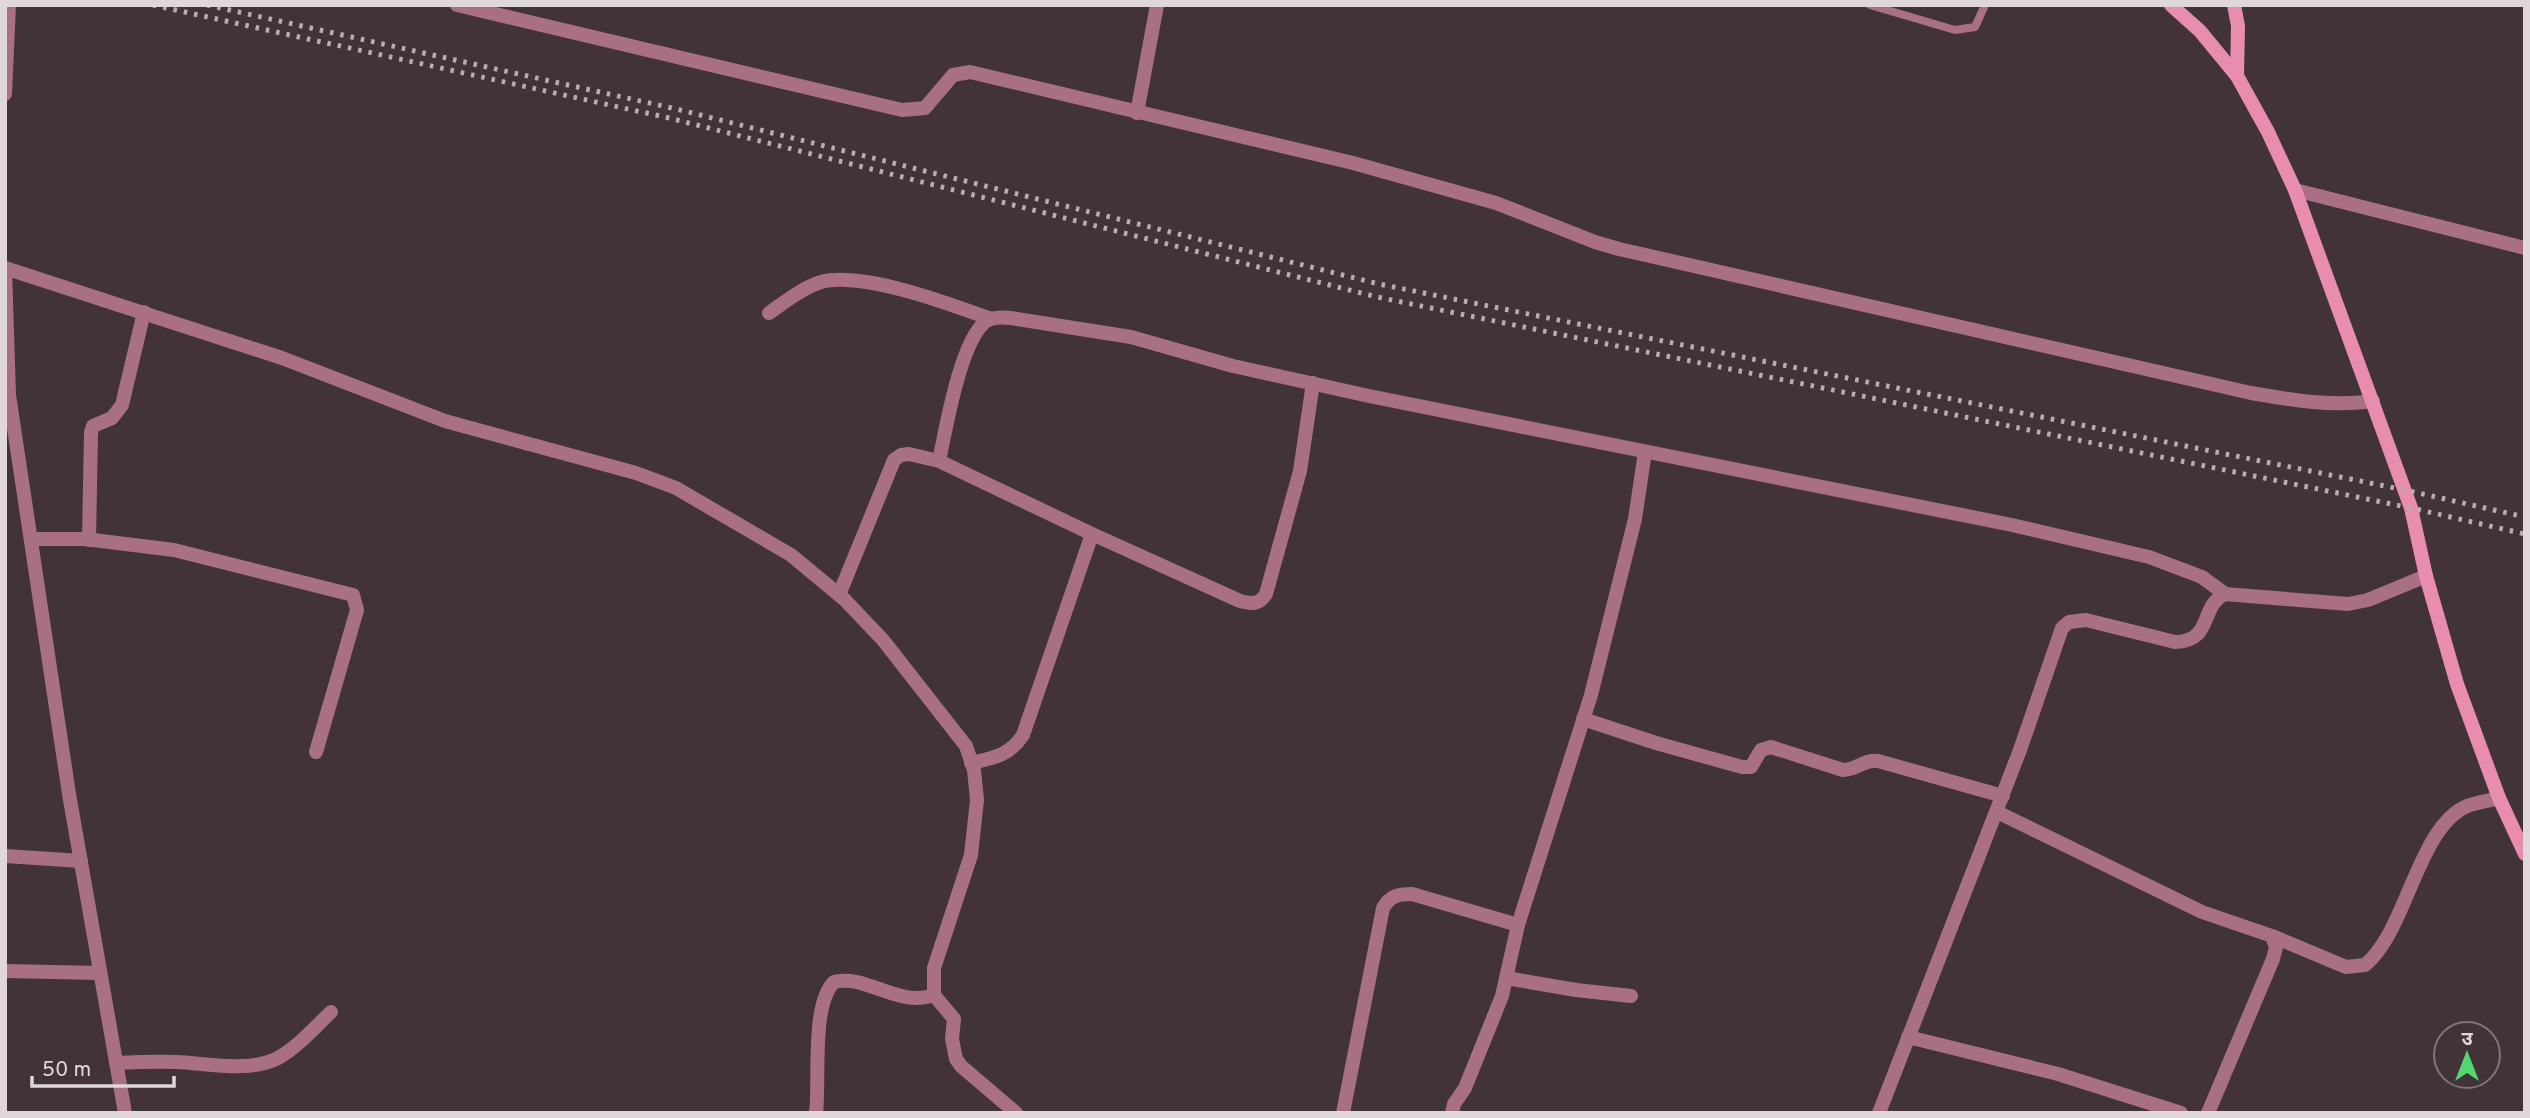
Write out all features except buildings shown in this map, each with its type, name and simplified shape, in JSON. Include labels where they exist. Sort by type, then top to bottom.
[{"type":"main road","points":[[2172,5],[2200,31],[2236,76],[2268,132],[2295,190],[2411,508],[2426,576],[2457,684],[2499,798],[2525,854]]},
{"type":"main road","points":[[2234,5],[2238,26],[2236,76]]},
{"type":"street","points":[[5,94],[9,5]]},
{"type":"street","points":[[457,5],[902,110],[925,108],[953,75],[970,72],[1366,166],[1496,203],[1595,242],[1632,252],[2251,393],[2311,403],[2346,405],[2373,401]]},
{"type":"street","points":[[1137,113],[1157,5]]},
{"type":"street","points":[[2295,190],[2525,247]]},
{"type":"street","points":[[125,1113],[80,861],[9,412],[5,268],[282,358],[445,421],[576,455],[677,488],[791,555],[839,595],[883,639],[966,746],[977,800],[971,855],[934,968],[934,995],[954,1019],[954,1051],[961,1066],[1016,1113]]},
{"type":"street","points":[[769,313],[819,283],[835,280],[857,281],[911,293],[991,319],[1011,318],[1131,337],[1233,366],[2012,525],[2149,557],[2202,577],[2225,594]]},
{"type":"street","points":[[89,540],[91,433],[93,426],[112,418],[122,405],[144,312]]},
{"type":"street","points":[[939,461],[956,386],[967,354],[976,334],[984,323],[991,319]]},
{"type":"street","points":[[839,595],[894,460],[909,454],[939,461],[1240,601],[1257,603],[1266,594],[1300,471],[1313,383]]},
{"type":"street","points":[[1452,1113],[1498,1008],[1518,925],[1591,695],[1633,530],[1645,452]]},
{"type":"street","points":[[971,763],[1004,754],[1015,747],[1023,735],[1092,534]]},
{"type":"street","points":[[31,539],[89,540],[174,550],[353,595],[357,610],[316,752]]},
{"type":"street","points":[[1879,1113],[1997,812],[2062,628],[2069,622],[2086,620],[2175,642],[2187,641],[2200,633],[2216,598],[2225,594],[2348,604],[2368,600],[2426,576]]},
{"type":"street","points":[[1583,719],[1742,767],[1751,767],[1761,750],[1771,747],[1843,770],[1855,768],[1867,761],[1878,761],[2003,796]]},
{"type":"street","points":[[1997,812],[2202,912],[2272,936],[2346,967],[2365,965],[2385,941],[2436,836],[2451,818],[2466,806],[2499,798]]},
{"type":"street","points":[[5,856],[80,861]]},
{"type":"street","points":[[1343,1113],[1383,908],[1388,900],[1394,896],[1412,894],[1518,925]]},
{"type":"street","points":[[2208,1113],[2273,959],[2276,947],[2272,936]]},
{"type":"street","points":[[5,971],[100,973]]},
{"type":"street","points":[[1506,978],[1631,996]]},
{"type":"street","points":[[816,1113],[820,1019],[829,987],[834,982],[849,981],[916,999],[934,995]]},
{"type":"street","points":[[116,1063],[261,1063],[288,1052],[331,1012]]},
{"type":"street","points":[[1908,1037],[2058,1074],[2181,1113]]},
{"type":"lane","points":[[1870,5],[1955,30],[1975,27],[1985,5]]},
{"type":"railway","points":[[153,5],[669,118],[1377,297],[2411,508],[2525,534]]},
{"type":"railway","points":[[207,5],[672,108],[1379,284],[2405,490],[2525,517]]}]
